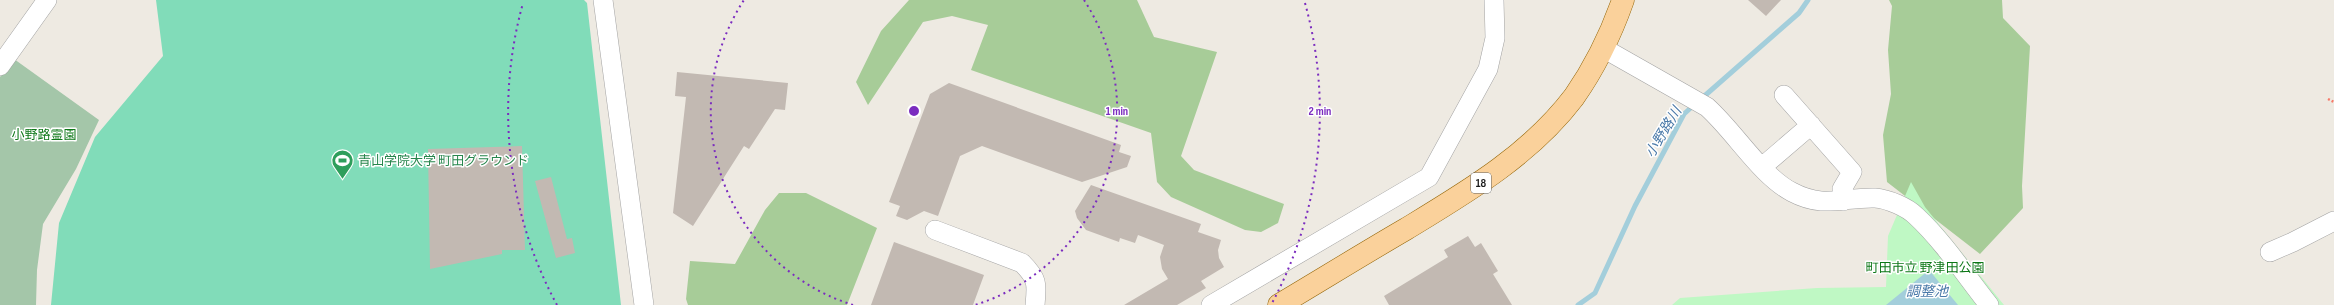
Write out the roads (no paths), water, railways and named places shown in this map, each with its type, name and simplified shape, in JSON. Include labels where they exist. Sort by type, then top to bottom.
[{"type":"main road","name":"18","points":[[1278,305],[1449,203],[1505,165],[1530,144],[1573,98],[1603,48],[1623,0]]},
{"type":"street","points":[[0,66],[47,0]]},
{"type":"street","points":[[603,0],[644,305]]},
{"type":"street","points":[[1212,305],[1429,177],[1488,69],[1495,38],[1494,0]]},
{"type":"street","points":[[1603,48],[1687,95],[1720,118],[1778,183],[1808,199],[1826,202],[1877,198],[1899,206],[1916,215],[1989,305]]},
{"type":"street","points":[[1784,95],[1852,172],[1842,189],[1843,201]]},
{"type":"street","points":[[1762,166],[1811,125]]},
{"type":"street","points":[[2270,252],[2334,221]]},
{"type":"street","points":[[935,230],[1022,263],[1033,274],[1037,285],[1035,305]]},
{"type":"water","name":"調整池","points":[[1929,270],[1958,305],[1886,305]]},
{"type":"waterway","name":"小野路川","points":[[1701,99],[1799,13],[1808,0]]},
{"type":"waterway","name":"小野路川","points":[[1578,305],[1595,293],[1635,206],[1684,114],[1695,104]]},
{"type":"place","name":"青山学院大学 町田グラウンド","points":[[342,180]]},
{"type":"park label","name":"小野路霊園","points":[[44,134]]},
{"type":"park label","name":"町田市立 野津田公園","points":[[1925,267]]}]
